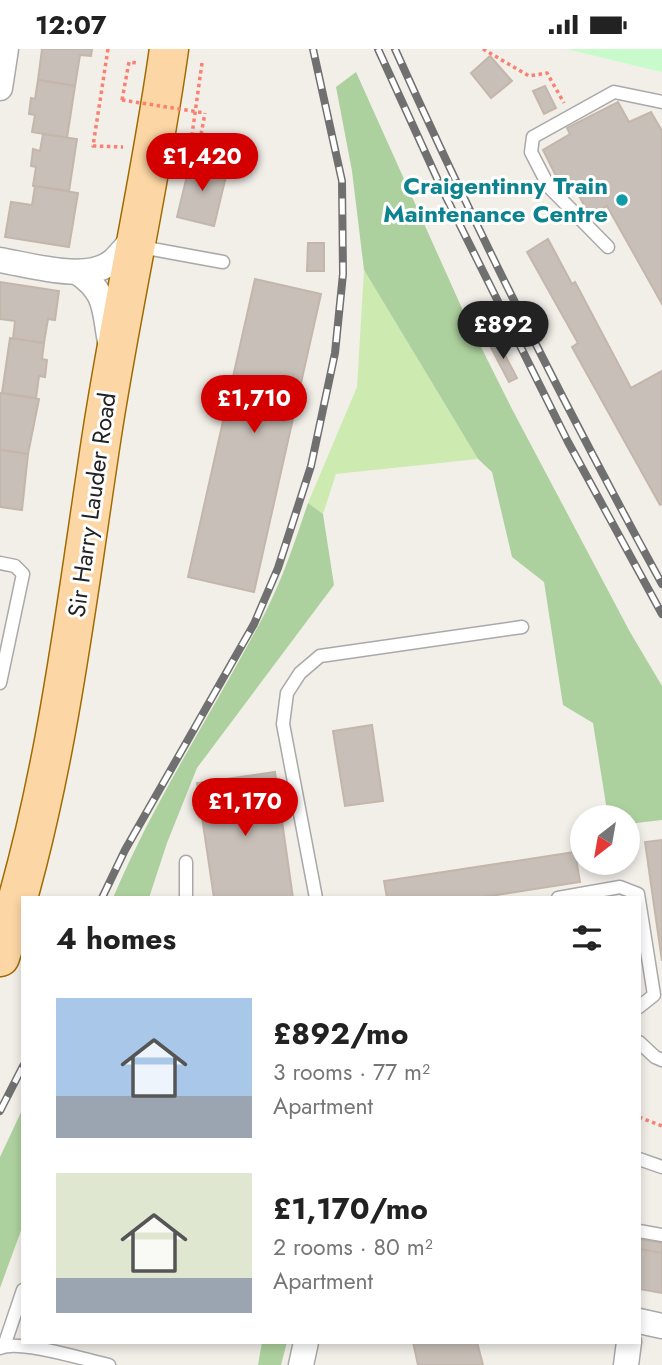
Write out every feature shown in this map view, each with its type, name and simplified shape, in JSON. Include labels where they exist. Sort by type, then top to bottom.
[{"type":"main road","name":"Sir Harry Lauder Road","points":[[0,957],[24,879],[65,684],[114,360],[136,239],[186,56]]},
{"type":"street","points":[[0,86],[6,49]]},
{"type":"street","points":[[0,260],[77,272],[96,270],[113,262],[136,239]]},
{"type":"street","points":[[77,272],[88,279],[102,295],[114,360]]},
{"type":"street","points":[[641,1321],[662,1326]]},
{"type":"street","points":[[301,1365],[306,1344]]},
{"type":"street","points":[[626,1365],[629,1344]]},
{"type":"lane","points":[[608,247],[549,187],[531,152],[533,137],[614,92],[662,103]]},
{"type":"lane","points":[[136,239],[223,262]]},
{"type":"lane","points":[[0,563],[15,566],[23,574],[0,683]]},
{"type":"lane","points":[[316,896],[284,724],[287,693],[300,673],[320,656],[522,627]]},
{"type":"lane","points":[[186,862],[186,896]]},
{"type":"lane","points":[[569,896],[620,887],[638,896]]},
{"type":"lane","points":[[641,909],[658,994],[641,1006]]},
{"type":"lane","points":[[641,1044],[655,1057],[662,1059]]},
{"type":"lane","points":[[641,1161],[662,1167]]},
{"type":"lane","points":[[641,1231],[662,1235]]},
{"type":"lane","points":[[21,1295],[2,1347],[27,1346],[109,1365]]},
{"type":"path","points":[[107,49],[93,146],[123,149],[125,136]]},
{"type":"path","points":[[483,49],[529,76],[547,73],[571,116]]},
{"type":"path","points":[[135,75],[137,63],[129,62],[122,100],[163,107],[191,111],[205,113],[198,151],[190,149],[194,123],[195,110],[186,56]]},
{"type":"path","points":[[129,112],[131,99]]},
{"type":"path","points":[[641,1118],[662,1126]]},
{"type":"green space","points":[[566,49],[662,49],[662,72]]},
{"type":"green space","points":[[356,72],[465,315],[630,632],[662,686],[662,820],[640,823],[640,805],[606,805],[593,723],[563,705],[544,582],[512,557],[492,472],[478,459],[364,270],[352,171],[336,87]]},
{"type":"green space","points":[[364,270],[478,459],[336,474],[323,514],[308,503],[357,387]]},
{"type":"green space","points":[[308,503],[323,514],[334,585],[197,768],[167,843],[150,896],[114,896],[147,825],[246,649],[283,573]]},
{"type":"green space","points":[[21,1112],[21,1230],[0,1288],[0,1157]]},
{"type":"green space","points":[[262,1344],[286,1344],[281,1365],[258,1365]]},
{"type":"building","points":[[42,49],[92,49],[91,56],[80,55],[75,86],[38,80]]},
{"type":"building","points":[[490,56],[512,81],[491,98],[471,73]]},
{"type":"building","points":[[38,80],[75,86],[67,138],[32,132],[35,115],[29,114],[31,98],[35,99]]},
{"type":"building","points":[[545,86],[556,108],[544,114],[533,91]]},
{"type":"building","name":"Craigentinny Train Maintenance Centre","points":[[618,102],[629,122],[651,112],[662,131],[662,304],[607,206],[590,217],[575,188],[565,194],[543,150],[570,134],[567,128]]},
{"type":"building","points":[[43,134],[77,139],[69,191],[33,186],[36,167],[31,166],[33,149],[40,151]]},
{"type":"building","points":[[191,159],[228,168],[214,226],[177,217]]},
{"type":"building","points":[[35,186],[78,193],[69,247],[5,237],[11,202],[32,205]]},
{"type":"building","name":"Craigentinny Train Maintenance Centre","points":[[548,239],[572,284],[575,282],[631,388],[662,371],[660,505],[572,347],[578,343],[527,252]]},
{"type":"building","points":[[308,243],[324,243],[324,271],[307,271]]},
{"type":"building","points":[[255,279],[321,294],[254,592],[188,577]]},
{"type":"building","points":[[0,282],[59,291],[55,320],[48,319],[44,343],[13,339],[15,321],[0,319]]},
{"type":"building","points":[[10,338],[44,343],[42,359],[47,360],[45,377],[39,376],[36,398],[2,393]]},
{"type":"building","points":[[497,340],[517,378],[509,382],[489,344]]},
{"type":"building","points":[[0,393],[39,399],[28,454],[0,450]]},
{"type":"building","points":[[0,450],[28,454],[22,510],[0,507]]},
{"type":"building","points":[[372,725],[383,801],[345,806],[333,731]]},
{"type":"building","points":[[275,772],[293,896],[214,896],[197,783]]},
{"type":"building","points":[[662,840],[662,961],[645,842]]},
{"type":"building","points":[[570,853],[570,875],[579,875],[580,882],[490,896],[387,896],[384,881]]},
{"type":"building","points":[[641,1239],[662,1243],[662,1253],[641,1249]]},
{"type":"building","points":[[641,1249],[662,1253],[662,1293],[641,1289]]},
{"type":"building","points":[[413,1344],[478,1344],[483,1365],[418,1365]]},
{"type":"railway","points":[[103,896],[125,850],[254,624],[278,568],[311,466],[335,353],[343,274],[342,181],[313,49]]},
{"type":"railway","points":[[378,49],[441,187],[568,442],[662,614]]},
{"type":"railway","points":[[395,49],[523,319],[662,584]]},
{"type":"railway","points":[[0,1111],[21,1070]]},
{"type":"place","name":"Craigentinny Train Maintenance Centre","points":[[622,200]]}]
